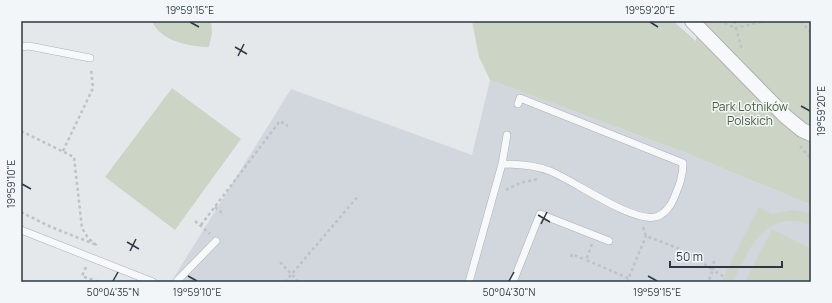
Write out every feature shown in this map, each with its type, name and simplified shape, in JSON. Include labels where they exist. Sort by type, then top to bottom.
[{"type":"street","points":[[692,21],[785,116],[802,130],[811,134]]},
{"type":"lane","points":[[21,47],[29,46],[90,58]]},
{"type":"lane","points":[[502,164],[526,164],[550,171],[638,217],[655,217],[663,213],[671,206],[683,175],[683,163],[520,98],[518,104]]},
{"type":"lane","points":[[469,282],[502,164],[507,135]]},
{"type":"lane","points":[[513,282],[540,214],[609,241]]},
{"type":"lane","points":[[21,230],[153,282]]},
{"type":"lane","points":[[176,282],[216,241]]},
{"type":"path","points":[[734,21],[736,28],[765,21]]},
{"type":"path","points":[[801,21],[811,33]]},
{"type":"path","points":[[63,151],[92,88],[90,58]]},
{"type":"path","points":[[201,225],[280,121],[288,126]]},
{"type":"path","points":[[21,131],[74,157],[82,228],[88,238],[96,245]]},
{"type":"path","points":[[502,193],[510,186],[549,177],[550,171]]},
{"type":"path","points":[[285,282],[359,195]]},
{"type":"path","points":[[215,207],[222,213]]},
{"type":"path","points":[[21,212],[51,227],[96,245]]},
{"type":"path","points":[[627,282],[646,236],[638,217]]},
{"type":"path","points":[[195,221],[201,225],[216,241]]},
{"type":"path","points":[[586,260],[595,236]]},
{"type":"path","points":[[646,236],[680,249]]},
{"type":"path","points":[[96,245],[82,276],[99,282]]},
{"type":"path","points":[[684,251],[712,270],[724,276]]},
{"type":"path","points":[[571,257],[572,254],[628,278]]},
{"type":"path","points":[[708,282],[714,261]]},
{"type":"path","points":[[280,262],[299,282]]},
{"type":"shaded area","points":[[490,80],[686,153],[811,205],[811,282],[171,282],[291,89],[472,155]]},
{"type":"green space","points":[[152,21],[211,21],[212,33],[209,47],[193,46],[176,42],[162,34]]},
{"type":"green space","name":"Park Lotników Polskich","points":[[472,21],[673,21],[696,41],[697,21],[811,21],[811,205],[686,153],[490,80],[479,57]]},
{"type":"green space","points":[[172,88],[241,139],[175,230],[105,177]]},
{"type":"green space","points":[[759,207],[772,214],[793,210],[811,213],[811,225],[795,221],[782,222],[770,227],[753,245],[745,257],[733,282],[721,282]]},
{"type":"green space","points":[[772,229],[811,249],[811,282],[745,282]]}]
